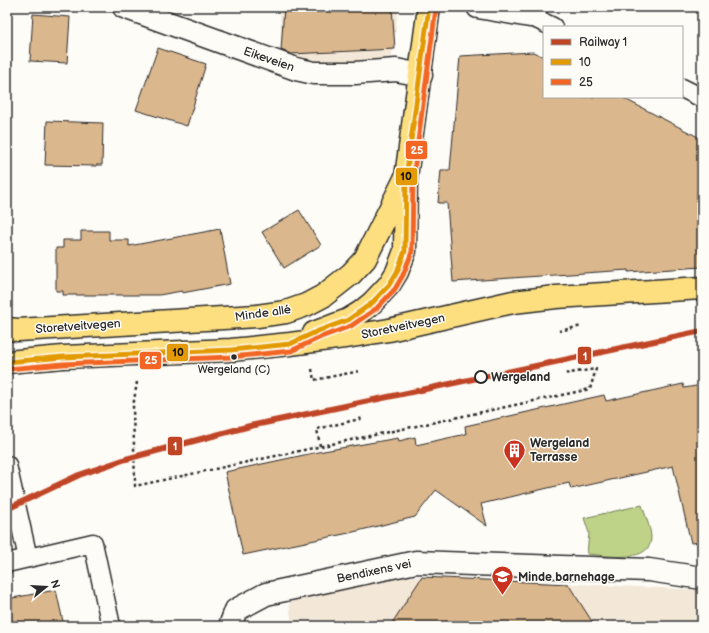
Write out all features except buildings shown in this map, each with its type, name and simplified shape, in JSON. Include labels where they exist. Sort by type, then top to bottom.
[{"type":"main road","name":"Minde allé","points":[[290,344],[318,331],[348,320],[372,303],[389,285],[397,272],[405,251],[406,177],[429,7]]},
{"type":"main road","name":"Minde allé","points":[[172,320],[258,316],[286,312],[306,305],[323,296],[351,274],[365,259],[406,177]]},
{"type":"main road","name":"Storetveitvegen","points":[[7,362],[63,357],[231,350],[290,344],[389,330],[513,302],[556,297],[702,288]]},
{"type":"main road","name":"Storetveitvegen","points":[[7,329],[18,330],[172,320]]},
{"type":"street","name":"Eikeveien","points":[[124,7],[296,69],[314,73],[355,73],[396,70],[421,75]]},
{"type":"street","points":[[478,7],[533,11]]},
{"type":"street","name":"Bendixens vei","points":[[230,626],[236,610],[266,594],[416,562],[649,570],[702,578]]},
{"type":"lane","points":[[533,11],[552,26]]},
{"type":"lane","points":[[683,88],[702,98]]},
{"type":"lane","points":[[7,465],[28,558]]},
{"type":"lane","points":[[7,563],[93,543],[111,626]]},
{"type":"path","points":[[559,330],[588,324]]},
{"type":"path","points":[[311,364],[314,380],[360,371]]},
{"type":"path","points":[[137,375],[133,407],[135,486],[590,389],[596,369],[563,374]]},
{"type":"path","points":[[320,446],[317,429],[364,418]]},
{"type":"shaded area","points":[[280,7],[399,7],[389,70],[282,63]]},
{"type":"shaded area","name":"Minde barnehage","points":[[385,575],[702,590],[702,626],[292,626],[289,603],[337,583]]},
{"type":"green space","points":[[642,505],[649,524],[651,536],[650,545],[644,551],[636,555],[626,556],[587,554],[589,533],[584,518]]},
{"type":"rail line","name":"1","points":[[7,509],[79,475],[126,459],[250,426],[702,331]]},
{"type":"transit line","name":"10","points":[[7,362],[63,357],[231,350],[290,344],[318,331],[348,320],[372,303],[389,285],[397,272],[405,251],[406,177],[429,7]]},
{"type":"transit line","name":"25","points":[[8,369],[63,364],[231,357],[291,351],[321,337],[351,326],[377,308],[395,289],[403,275],[412,252],[413,178],[436,8]]},
{"type":"place","name":"Wergeland (C)","points":[[234,357]]},
{"type":"place","name":"Wergeland","points":[[481,377]]},
{"type":"place","name":"Wergeland Terrasse","points":[[515,470]]},
{"type":"place","name":"Minde barnehage","points":[[503,596]]}]
